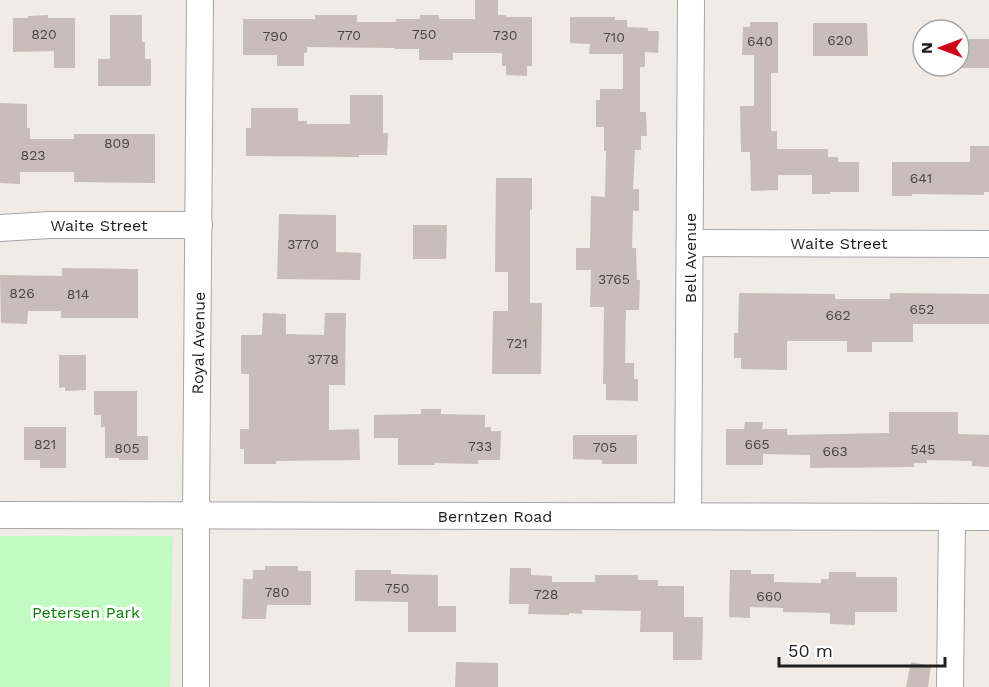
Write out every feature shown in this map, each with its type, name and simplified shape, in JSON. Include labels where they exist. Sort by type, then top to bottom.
[{"type":"street","name":"Royal Avenue","points":[[196,687],[200,0]]},
{"type":"street","name":"Bell Avenue","points":[[688,516],[691,0]]},
{"type":"street","name":"Waite Street","points":[[0,228],[50,225],[199,225]]},
{"type":"street","name":"Waite Street","points":[[690,243],[989,244]]},
{"type":"street","name":"Berntzen Road","points":[[0,515],[989,517]]},
{"type":"street","points":[[950,687],[952,517]]},
{"type":"green space","name":"Petersen Park","points":[[0,536],[173,536],[170,687],[0,687]]},
{"type":"building","points":[[475,0],[498,0],[498,15],[532,17],[532,66],[527,66],[527,76],[506,75],[506,66],[502,66],[502,53],[453,53],[453,60],[419,60],[419,49],[307,47],[307,53],[304,53],[304,66],[277,66],[277,55],[243,55],[243,19],[315,19],[315,15],[357,15],[357,22],[396,22],[396,19],[420,19],[420,15],[439,15],[439,19],[475,19]]},
{"type":"building","points":[[48,15],[48,18],[75,18],[75,68],[54,68],[54,51],[13,52],[13,18]]},
{"type":"building","points":[[110,15],[142,15],[142,42],[145,42],[145,59],[151,59],[151,86],[98,86],[98,59],[110,59]]},
{"type":"building","points":[[570,17],[615,17],[615,20],[627,20],[627,27],[659,31],[658,53],[645,52],[645,67],[640,67],[640,112],[646,112],[647,136],[641,136],[641,150],[635,150],[633,189],[639,189],[639,211],[633,211],[632,248],[636,248],[637,280],[640,280],[639,310],[626,310],[625,363],[634,363],[634,379],[638,379],[638,401],[606,400],[606,384],[603,384],[604,307],[590,307],[591,270],[576,270],[576,248],[590,248],[591,196],[605,197],[604,127],[596,127],[596,100],[600,100],[600,89],[623,89],[623,54],[589,54],[590,44],[570,43]]},
{"type":"building","points":[[750,22],[778,22],[778,73],[771,73],[771,131],[777,131],[777,149],[828,149],[828,157],[838,157],[838,162],[859,162],[859,192],[812,194],[812,175],[778,175],[778,190],[751,191],[750,152],[741,152],[740,106],[754,106],[754,55],[742,55],[743,27],[750,27]]},
{"type":"building","points":[[813,23],[867,23],[868,56],[813,56]]},
{"type":"building","points":[[971,39],[989,39],[989,68],[971,68]]},
{"type":"building","points":[[350,95],[383,95],[383,133],[388,133],[387,155],[359,155],[359,157],[246,156],[246,128],[251,128],[251,108],[298,108],[298,121],[307,121],[307,124],[350,124]]},
{"type":"building","points":[[0,103],[27,104],[27,128],[30,128],[30,139],[74,139],[74,134],[155,134],[155,183],[74,182],[74,172],[20,172],[20,184],[0,183]]},
{"type":"building","points":[[970,146],[989,146],[989,192],[984,192],[984,195],[892,196],[892,162],[970,162]]},
{"type":"building","points":[[496,178],[532,178],[530,303],[542,303],[541,374],[492,374],[493,311],[508,311],[508,272],[495,272]]},
{"type":"building","points":[[279,214],[336,215],[336,252],[361,253],[360,280],[277,279]]},
{"type":"building","points":[[413,225],[447,225],[446,259],[413,259]]},
{"type":"building","points":[[62,268],[138,269],[138,318],[61,318],[61,311],[28,311],[27,324],[1,323],[0,275],[62,276]]},
{"type":"building","points":[[739,293],[835,294],[835,299],[890,299],[890,293],[989,294],[989,324],[913,324],[913,342],[872,342],[872,352],[847,352],[847,341],[787,341],[787,370],[741,369],[741,358],[734,358],[734,333],[738,333]]},
{"type":"building","points":[[263,313],[286,314],[286,334],[324,335],[325,313],[346,313],[345,385],[329,385],[329,430],[359,429],[360,460],[276,461],[276,464],[244,464],[244,449],[240,449],[240,429],[249,429],[249,374],[241,374],[241,335],[262,335]]},
{"type":"building","points":[[59,355],[86,355],[86,390],[65,391],[65,387],[59,388]]},
{"type":"building","points":[[94,391],[137,391],[137,436],[148,436],[148,460],[105,458],[105,427],[101,427],[101,415],[94,415]]},
{"type":"building","points":[[421,409],[441,409],[441,414],[485,415],[485,427],[491,427],[491,431],[501,431],[500,460],[478,460],[478,464],[398,465],[398,438],[374,438],[374,415],[421,414]]},
{"type":"building","points":[[889,412],[958,412],[958,434],[989,435],[989,467],[972,466],[972,461],[927,460],[927,463],[914,463],[914,467],[810,468],[810,455],[763,454],[763,465],[726,465],[726,429],[744,429],[745,422],[763,422],[762,429],[787,429],[787,435],[889,433]]},
{"type":"building","points":[[24,427],[66,427],[66,468],[40,468],[40,460],[24,460]]},
{"type":"building","points":[[573,435],[637,435],[637,464],[602,464],[602,460],[573,459]]},
{"type":"building","points":[[265,566],[298,566],[298,571],[311,571],[311,605],[267,605],[266,619],[242,619],[243,579],[253,579],[253,570],[265,570]]},
{"type":"building","points":[[510,568],[531,568],[531,575],[552,576],[552,582],[595,582],[595,575],[638,575],[638,580],[658,580],[658,586],[684,586],[684,617],[703,617],[702,660],[673,660],[673,632],[640,632],[641,611],[582,610],[582,614],[569,613],[569,615],[528,614],[529,604],[509,604]]},
{"type":"building","points":[[355,570],[391,570],[391,574],[438,575],[438,606],[456,606],[456,632],[408,632],[408,602],[355,601]]},
{"type":"building","points":[[730,570],[751,570],[751,574],[774,574],[774,582],[821,583],[821,579],[829,579],[829,572],[856,572],[856,577],[897,577],[897,612],[855,612],[855,625],[830,624],[830,613],[783,612],[783,608],[750,607],[750,618],[729,617]]},
{"type":"building","points":[[456,662],[498,663],[498,687],[455,687]]},
{"type":"building","points":[[911,662],[931,666],[928,687],[906,687]]}]
